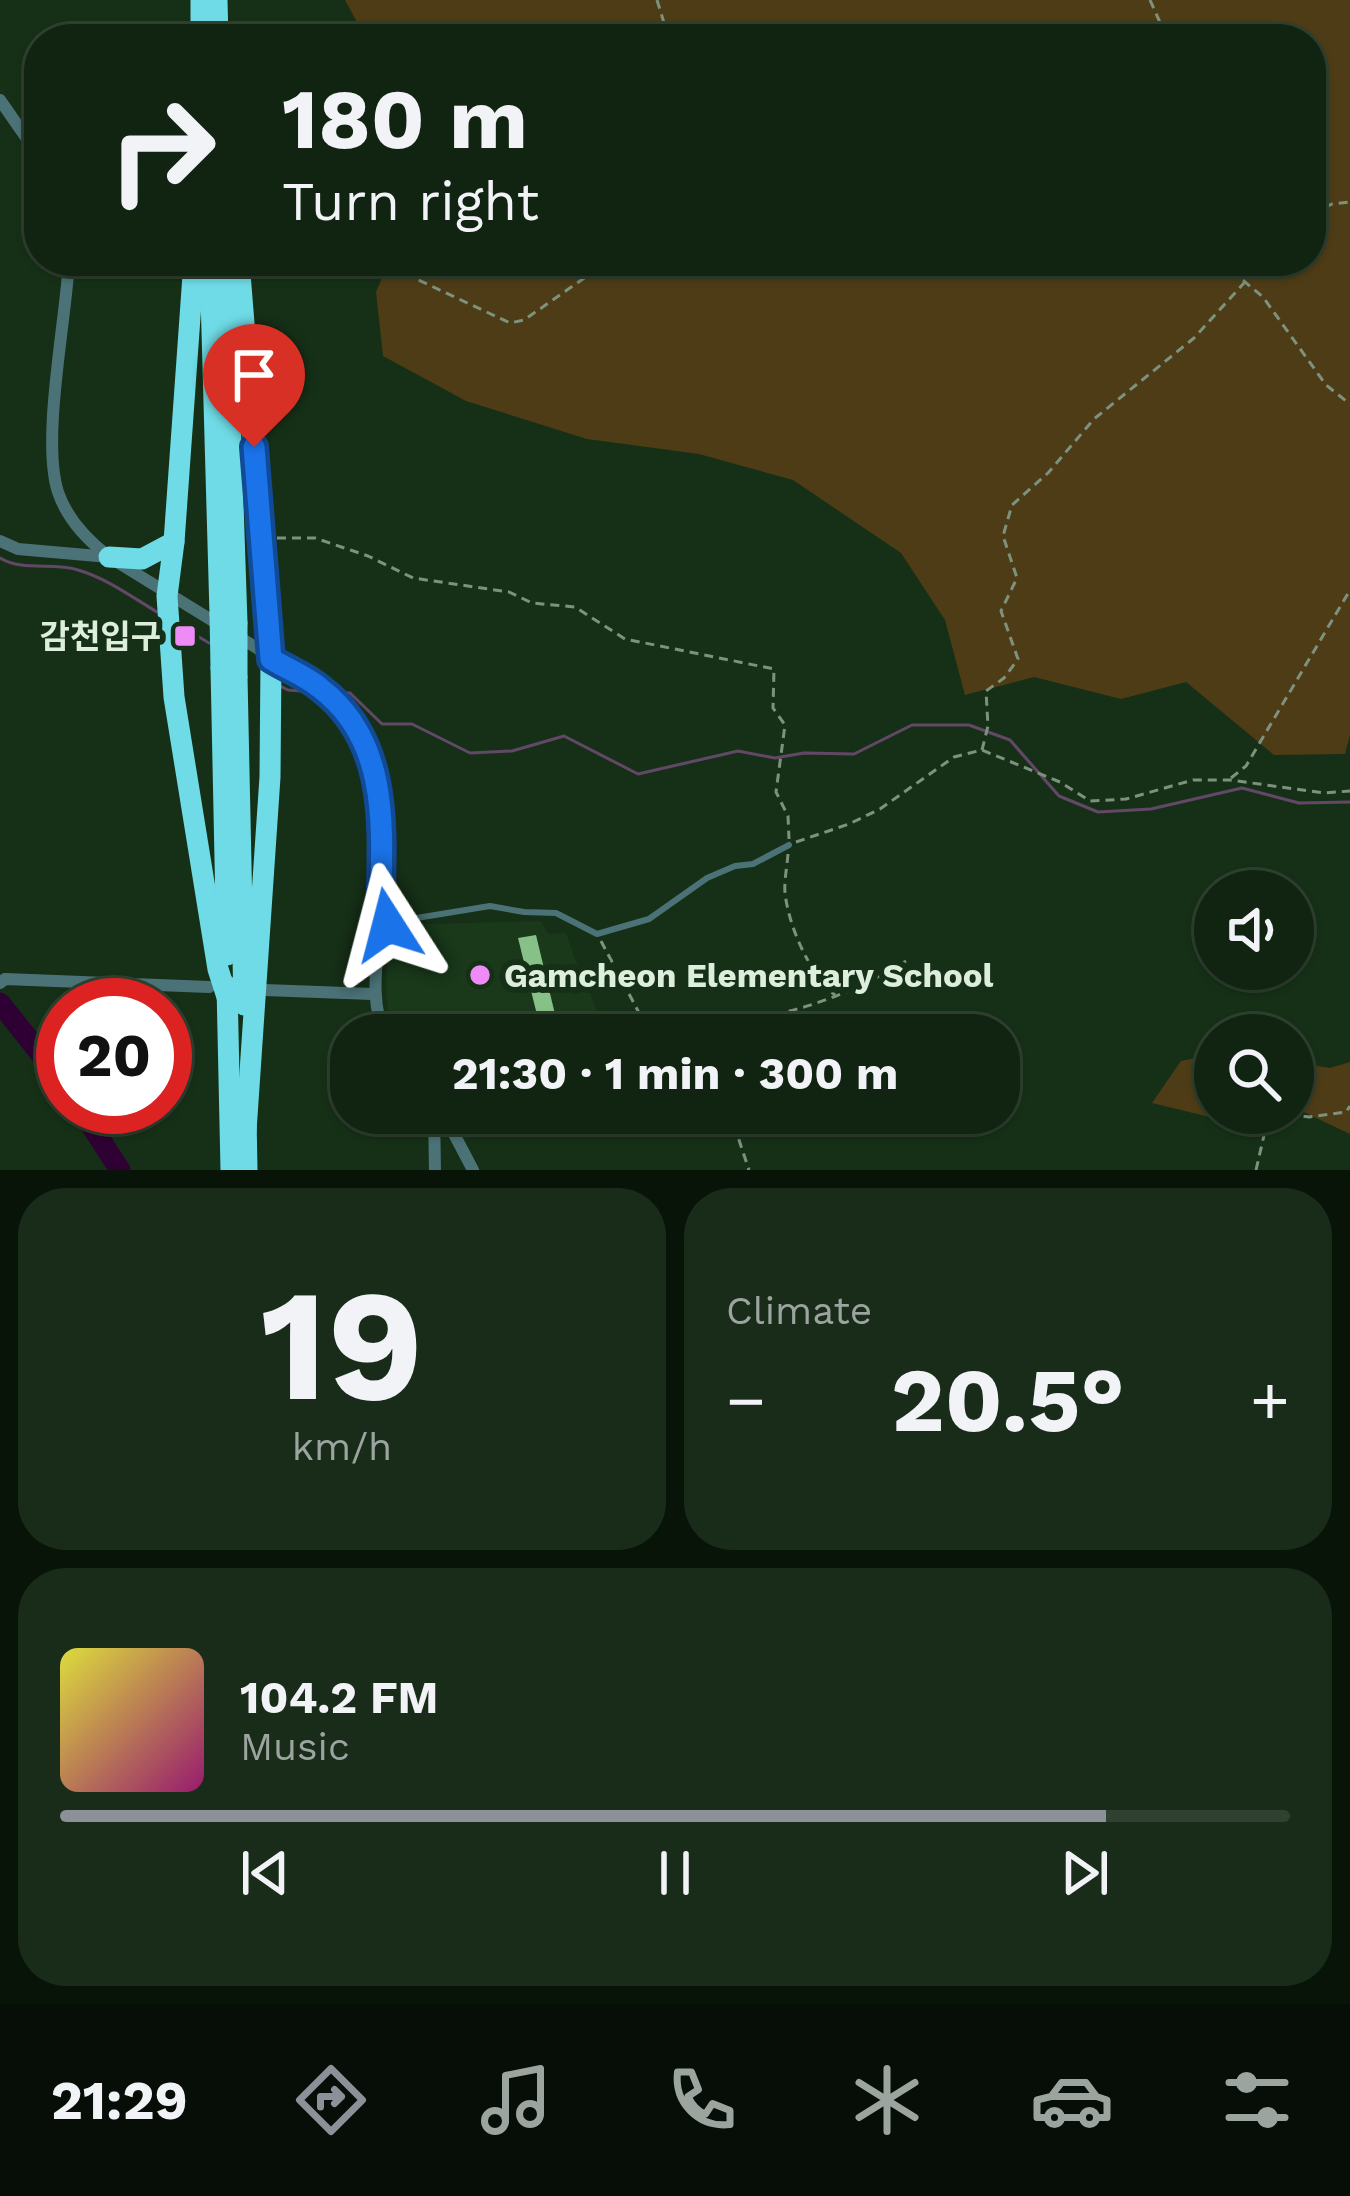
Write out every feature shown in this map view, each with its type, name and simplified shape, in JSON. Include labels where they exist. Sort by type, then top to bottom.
[{"type":"highway","points":[[193,276],[168,612],[174,697],[246,1131]]},
{"type":"highway","points":[[211,276],[228,618]]},
{"type":"highway","points":[[225,276],[231,1170]]},
{"type":"highway","points":[[240,276],[271,673],[270,777],[247,1170]]},
{"type":"highway","points":[[109,557],[142,560],[174,542]]},
{"type":"highway","points":[[227,996],[243,958],[229,672]]},
{"type":"street","points":[[0,100],[24,135]]},
{"type":"street","points":[[68,276],[57,389],[54,468],[58,491],[72,522],[168,612],[271,673],[320,687],[345,711],[374,765],[382,820],[374,994],[379,1014]]},
{"type":"street","points":[[0,541],[18,549],[109,557]]},
{"type":"street","points":[[0,982],[227,996]]},
{"type":"street","points":[[264,989],[374,994]]},
{"type":"street","points":[[435,1170],[438,1134]]},
{"type":"street","points":[[452,1134],[473,1170]]},
{"type":"lane","points":[[380,924],[490,905],[524,913],[556,913],[597,934],[649,919],[707,878],[753,864],[789,844]]},
{"type":"path","points":[[411,276],[501,320],[518,323],[587,276]]},
{"type":"path","points":[[1241,276],[1263,297],[1326,385],[1350,404]]},
{"type":"path","points":[[982,751],[988,726],[986,692],[1018,659],[1001,611],[1017,578],[1003,536],[1009,510],[1094,418],[1184,347],[1250,276]]},
{"type":"path","points":[[277,538],[315,538],[413,578],[574,607],[625,639],[774,669],[773,708],[785,725],[776,792],[788,816],[785,894],[819,981],[835,995]]},
{"type":"path","points":[[1230,779],[1246,766],[1350,590]]},
{"type":"path","points":[[789,844],[849,824],[954,757],[982,751],[1000,754],[1090,801],[1126,799],[1193,780],[1230,779],[1324,794],[1350,791]]},
{"type":"path","points":[[597,934],[646,1026],[729,1024],[808,1009],[906,962]]},
{"type":"path","points":[[1256,1170],[1268,1118],[1282,1113],[1310,1118],[1349,1109]]},
{"type":"path","points":[[737,1134],[749,1170]]},
{"type":"shaded area","points":[[345,0],[1350,0],[1350,735],[1345,754],[1274,755],[1186,682],[1121,699],[1034,677],[965,695],[945,620],[901,553],[793,480],[699,454],[587,439],[466,401],[383,356],[376,292],[383,276],[1326,276],[1326,24],[358,24]]},
{"type":"shaded area","name":"Gamcheon Elementary School","points":[[541,921],[548,934],[566,933],[580,973],[568,978],[570,987],[573,994],[589,990],[598,1014],[388,1014],[389,939],[397,925]]},
{"type":"shaded area","points":[[1194,1058],[1194,1113],[1152,1103],[1181,1061]]},
{"type":"shaded area","points":[[1350,1062],[1350,1134],[1314,1117],[1314,1065],[1330,1068]]},
{"type":"building","points":[[536,935],[555,1014],[537,1014],[518,938]]},
{"type":"waterway","points":[[0,558],[18,565],[88,573],[157,612]]},
{"type":"waterway","points":[[181,626],[209,643]]},
{"type":"waterway","points":[[278,685],[315,692]]},
{"type":"waterway","points":[[331,692],[350,693],[382,724],[412,724],[470,753],[512,751],[564,736],[638,774],[738,751],[775,758],[854,754],[912,725],[969,725],[1010,740],[1059,796],[1098,812],[1151,809],[1242,788],[1299,803],[1350,802]]},
{"type":"waterway","points":[[0,1003],[36,1048]]},
{"type":"waterway","points":[[97,1134],[120,1170]]},
{"type":"place","name":"감천입구","points":[[185,636]]},
{"type":"place","name":"Gamcheon Elementary School","points":[[480,975]]},
{"type":"route","points":[[254,447],[271,659],[320,687],[345,711],[374,765],[382,820],[380,924],[388,925]]}]
